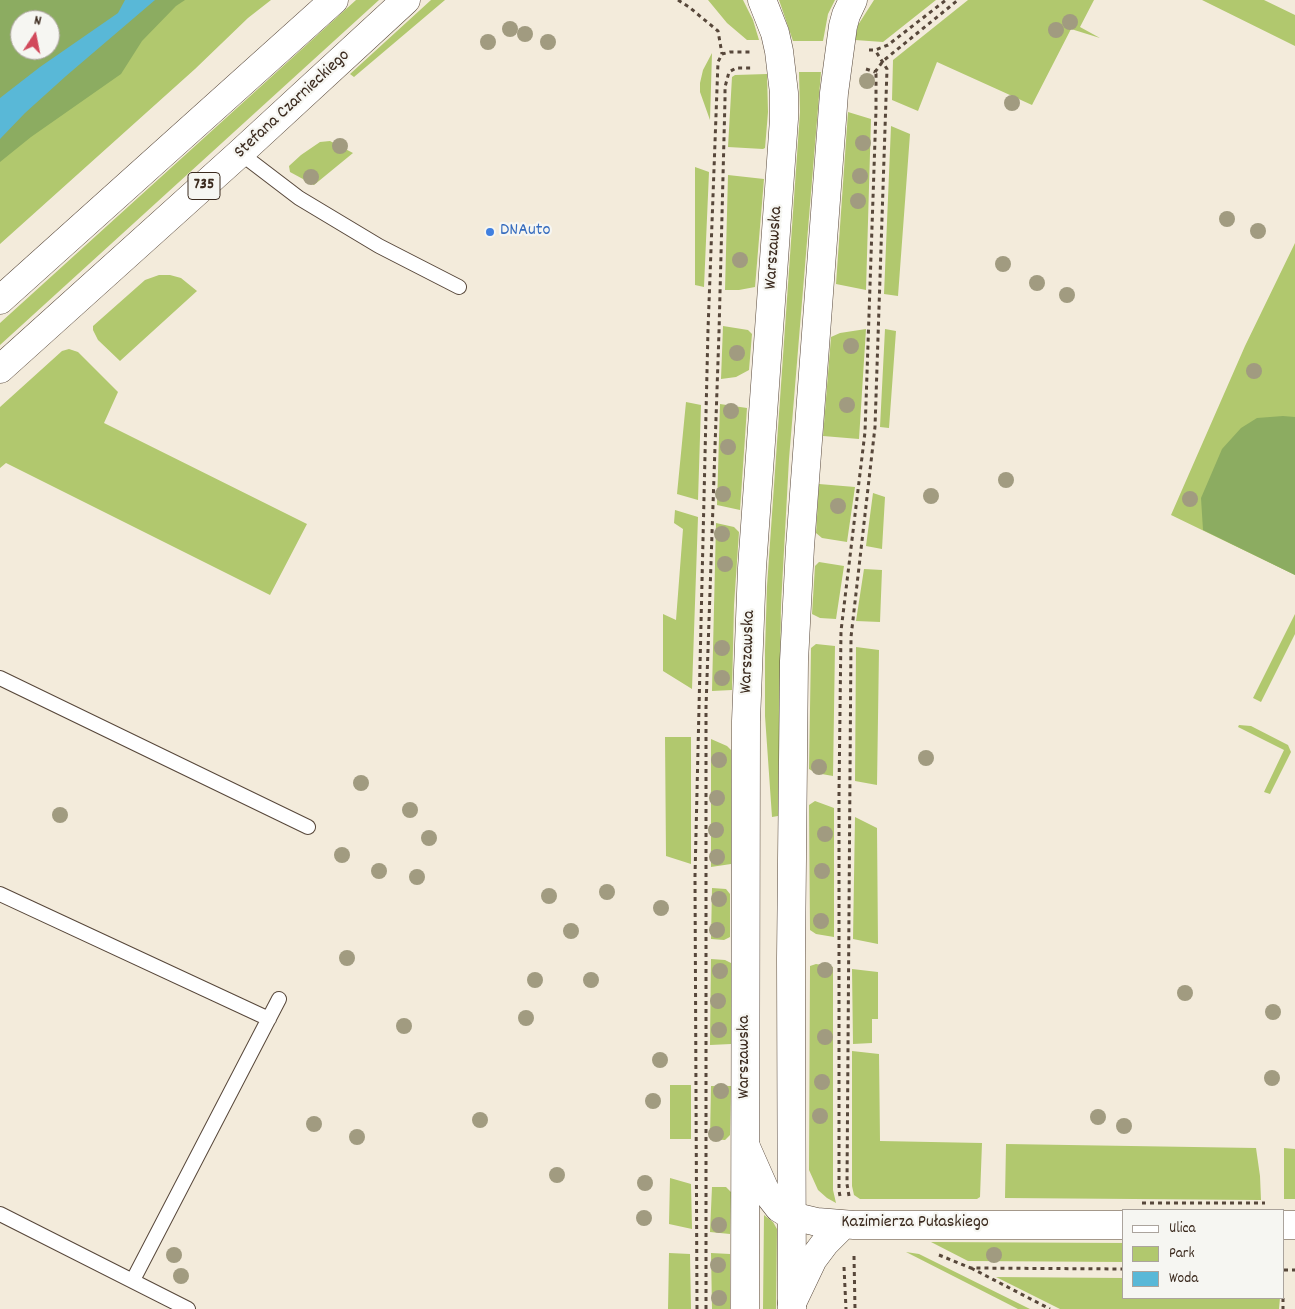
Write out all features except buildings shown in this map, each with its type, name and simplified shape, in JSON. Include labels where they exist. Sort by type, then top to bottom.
[{"type":"main road","points":[[0,300],[334,0]]},
{"type":"main road","name":"Stefana Czarnieckiego","points":[[0,368],[240,153],[406,0]]},
{"type":"main road","name":"Warszawska","points":[[745,1309],[746,721],[752,568],[784,119],[784,93],[779,51],[775,33],[762,0]]},
{"type":"main road","points":[[792,1306],[791,958],[794,661],[804,479],[834,93],[839,50],[846,15],[853,0]]},
{"type":"main road","name":"Kazimierza Pułaskiego","points":[[746,1147],[764,1190],[779,1208],[792,1216],[817,1222],[849,1225],[1122,1225]]},
{"type":"main road","points":[[792,1306],[813,1259],[825,1243],[849,1225]]},
{"type":"lane","points":[[240,153],[299,198],[379,246],[459,287]]},
{"type":"lane","points":[[0,678],[308,827]]},
{"type":"lane","points":[[0,894],[268,1019]]},
{"type":"lane","points":[[133,1280],[279,999]]},
{"type":"lane","points":[[0,1214],[188,1309]]},
{"type":"path","points":[[678,0],[718,31],[722,54],[718,62],[708,330],[696,812],[697,1309]]},
{"type":"path","points":[[839,50],[875,50],[888,46],[946,0]]},
{"type":"path","points":[[855,1309],[853,1247],[839,1191],[841,631],[865,432],[875,139],[875,72],[883,61],[958,0]]},
{"type":"path","points":[[846,1309],[849,1225],[854,1203],[848,1194],[847,1184],[850,637],[875,427],[887,69],[875,50]]},
{"type":"path","points":[[722,54],[730,52],[779,51]]},
{"type":"path","points":[[706,1309],[706,707],[725,99]]},
{"type":"path","points":[[935,1253],[970,1268],[1050,1309]]},
{"type":"path","points":[[970,1268],[1122,1269]]},
{"type":"green space","points":[[0,0],[185,0],[176,6],[142,41],[121,74],[31,137],[0,162]]},
{"type":"green space","points":[[155,0],[271,0],[248,18],[195,69],[0,244],[0,139]]},
{"type":"green space","points":[[356,0],[379,0],[0,345],[0,323]]},
{"type":"green space","points":[[431,0],[445,0],[354,77],[350,74]]},
{"type":"green space","points":[[708,0],[743,0],[753,20],[759,40],[747,40],[727,23]]},
{"type":"green space","points":[[779,0],[835,0],[828,14],[823,41],[793,41]]},
{"type":"green space","points":[[874,0],[936,0],[883,42],[855,40],[858,25]]},
{"type":"green space","points":[[968,0],[1094,0],[1080,27],[1100,38],[1071,29],[1032,105],[937,62],[918,111],[892,100],[893,60]]},
{"type":"green space","points":[[1202,0],[1264,0],[1295,15],[1295,46]]},
{"type":"green space","points":[[712,53],[710,120],[700,92],[700,83],[703,70]]},
{"type":"green space","points":[[799,72],[821,72],[789,459],[781,605],[778,816],[772,817],[765,716],[767,586],[800,112]]},
{"type":"green space","points":[[767,74],[768,112],[765,148],[728,147],[732,77],[735,75]]},
{"type":"green space","points":[[848,112],[871,119],[866,290],[836,284]]},
{"type":"green space","points":[[891,126],[910,134],[898,296],[884,294]]},
{"type":"green space","points":[[330,141],[353,153],[314,185],[290,172],[289,166],[301,155],[320,142]]},
{"type":"green space","points":[[695,167],[709,172],[704,287],[695,285]]},
{"type":"green space","points":[[728,175],[764,179],[755,287],[739,290],[725,290]]},
{"type":"green space","points":[[1295,243],[1295,575],[1171,515],[1245,346]]},
{"type":"green space","points":[[159,275],[181,278],[197,291],[120,361],[98,340],[93,326],[145,280]]},
{"type":"green space","points":[[723,326],[748,330],[752,334],[749,370],[736,377],[721,379]]},
{"type":"green space","points":[[866,329],[859,439],[823,436],[831,337],[840,333]]},
{"type":"green space","points":[[885,329],[896,331],[889,428],[880,427]]},
{"type":"green space","points":[[69,349],[78,352],[118,392],[104,423],[307,524],[270,595],[6,463],[0,468],[0,407],[62,351]]},
{"type":"green space","points":[[686,402],[701,405],[698,500],[677,494]]},
{"type":"green space","points":[[720,404],[747,408],[740,510],[717,505]]},
{"type":"green space","points":[[1295,417],[1295,575],[1203,530],[1201,498],[1222,449],[1241,428],[1257,418]]},
{"type":"green space","points":[[819,484],[855,487],[847,542],[822,538],[816,533]]},
{"type":"green space","points":[[873,493],[885,497],[882,549],[866,546]]},
{"type":"green space","points":[[675,510],[698,517],[692,689],[663,671],[663,614],[676,620],[683,529],[674,523]]},
{"type":"green space","points":[[716,523],[734,527],[739,532],[734,605],[732,690],[712,691]]},
{"type":"green space","points":[[819,562],[844,566],[836,619],[820,618],[812,614],[815,566]]},
{"type":"green space","points":[[864,569],[882,570],[880,622],[856,621]]},
{"type":"green space","points":[[1295,614],[1295,634],[1261,702],[1253,698]]},
{"type":"green space","points":[[816,644],[835,646],[833,776],[816,773],[809,769],[811,648]]},
{"type":"green space","points":[[856,647],[879,650],[877,785],[855,781]]},
{"type":"green space","points":[[1239,725],[1251,726],[1288,745],[1291,752],[1270,794],[1264,792],[1284,750],[1238,727]]},
{"type":"green space","points":[[665,737],[691,737],[691,864],[666,856]]},
{"type":"green space","points":[[711,739],[727,746],[731,750],[731,864],[711,867]]},
{"type":"green space","points":[[815,801],[834,808],[834,937],[816,934],[810,930],[809,805]]},
{"type":"green space","points":[[855,817],[877,828],[878,944],[853,939]]},
{"type":"green space","points":[[712,888],[726,889],[730,894],[730,937],[724,940],[711,939]]},
{"type":"green space","points":[[711,959],[725,960],[731,963],[731,1044],[710,1045]]},
{"type":"green space","points":[[816,964],[833,967],[833,1190],[836,1203],[818,1190],[809,1170],[810,966]]},
{"type":"green space","points":[[852,969],[878,972],[878,1019],[872,1019],[872,1043],[853,1044]]},
{"type":"green space","points":[[852,1051],[879,1054],[880,1141],[982,1143],[980,1197],[977,1199],[860,1199],[854,1195],[852,1186]]},
{"type":"green space","points":[[670,1085],[691,1085],[691,1139],[670,1139]]},
{"type":"green space","points":[[711,1086],[731,1086],[730,1135],[725,1140],[710,1139]]},
{"type":"green space","points":[[1006,1144],[1256,1148],[1261,1200],[1005,1198]]},
{"type":"green space","points":[[1284,1148],[1295,1149],[1295,1199],[1284,1199]]},
{"type":"green space","points":[[670,1178],[691,1184],[692,1229],[669,1224]]},
{"type":"green space","points":[[712,1187],[726,1187],[731,1192],[730,1234],[710,1232]]},
{"type":"green space","points":[[764,1215],[773,1222],[777,1229],[776,1309],[763,1309]]},
{"type":"green space","points":[[931,1242],[1122,1243],[1122,1262],[968,1261]]},
{"type":"green space","points":[[906,1252],[919,1254],[1030,1309],[1018,1309]]},
{"type":"green space","points":[[669,1253],[690,1254],[691,1309],[668,1309]]},
{"type":"green space","points":[[711,1253],[730,1254],[730,1309],[712,1309]]},
{"type":"green space","points":[[996,1277],[1122,1278],[1122,1299],[1280,1299],[1279,1309],[1060,1309]]},
{"type":"water","points":[[125,0],[155,0],[66,76],[25,113],[0,139],[0,98],[50,60],[60,60],[60,53],[118,13]]},
{"type":"place","name":"DNAuto","points":[[490,232]]}]
